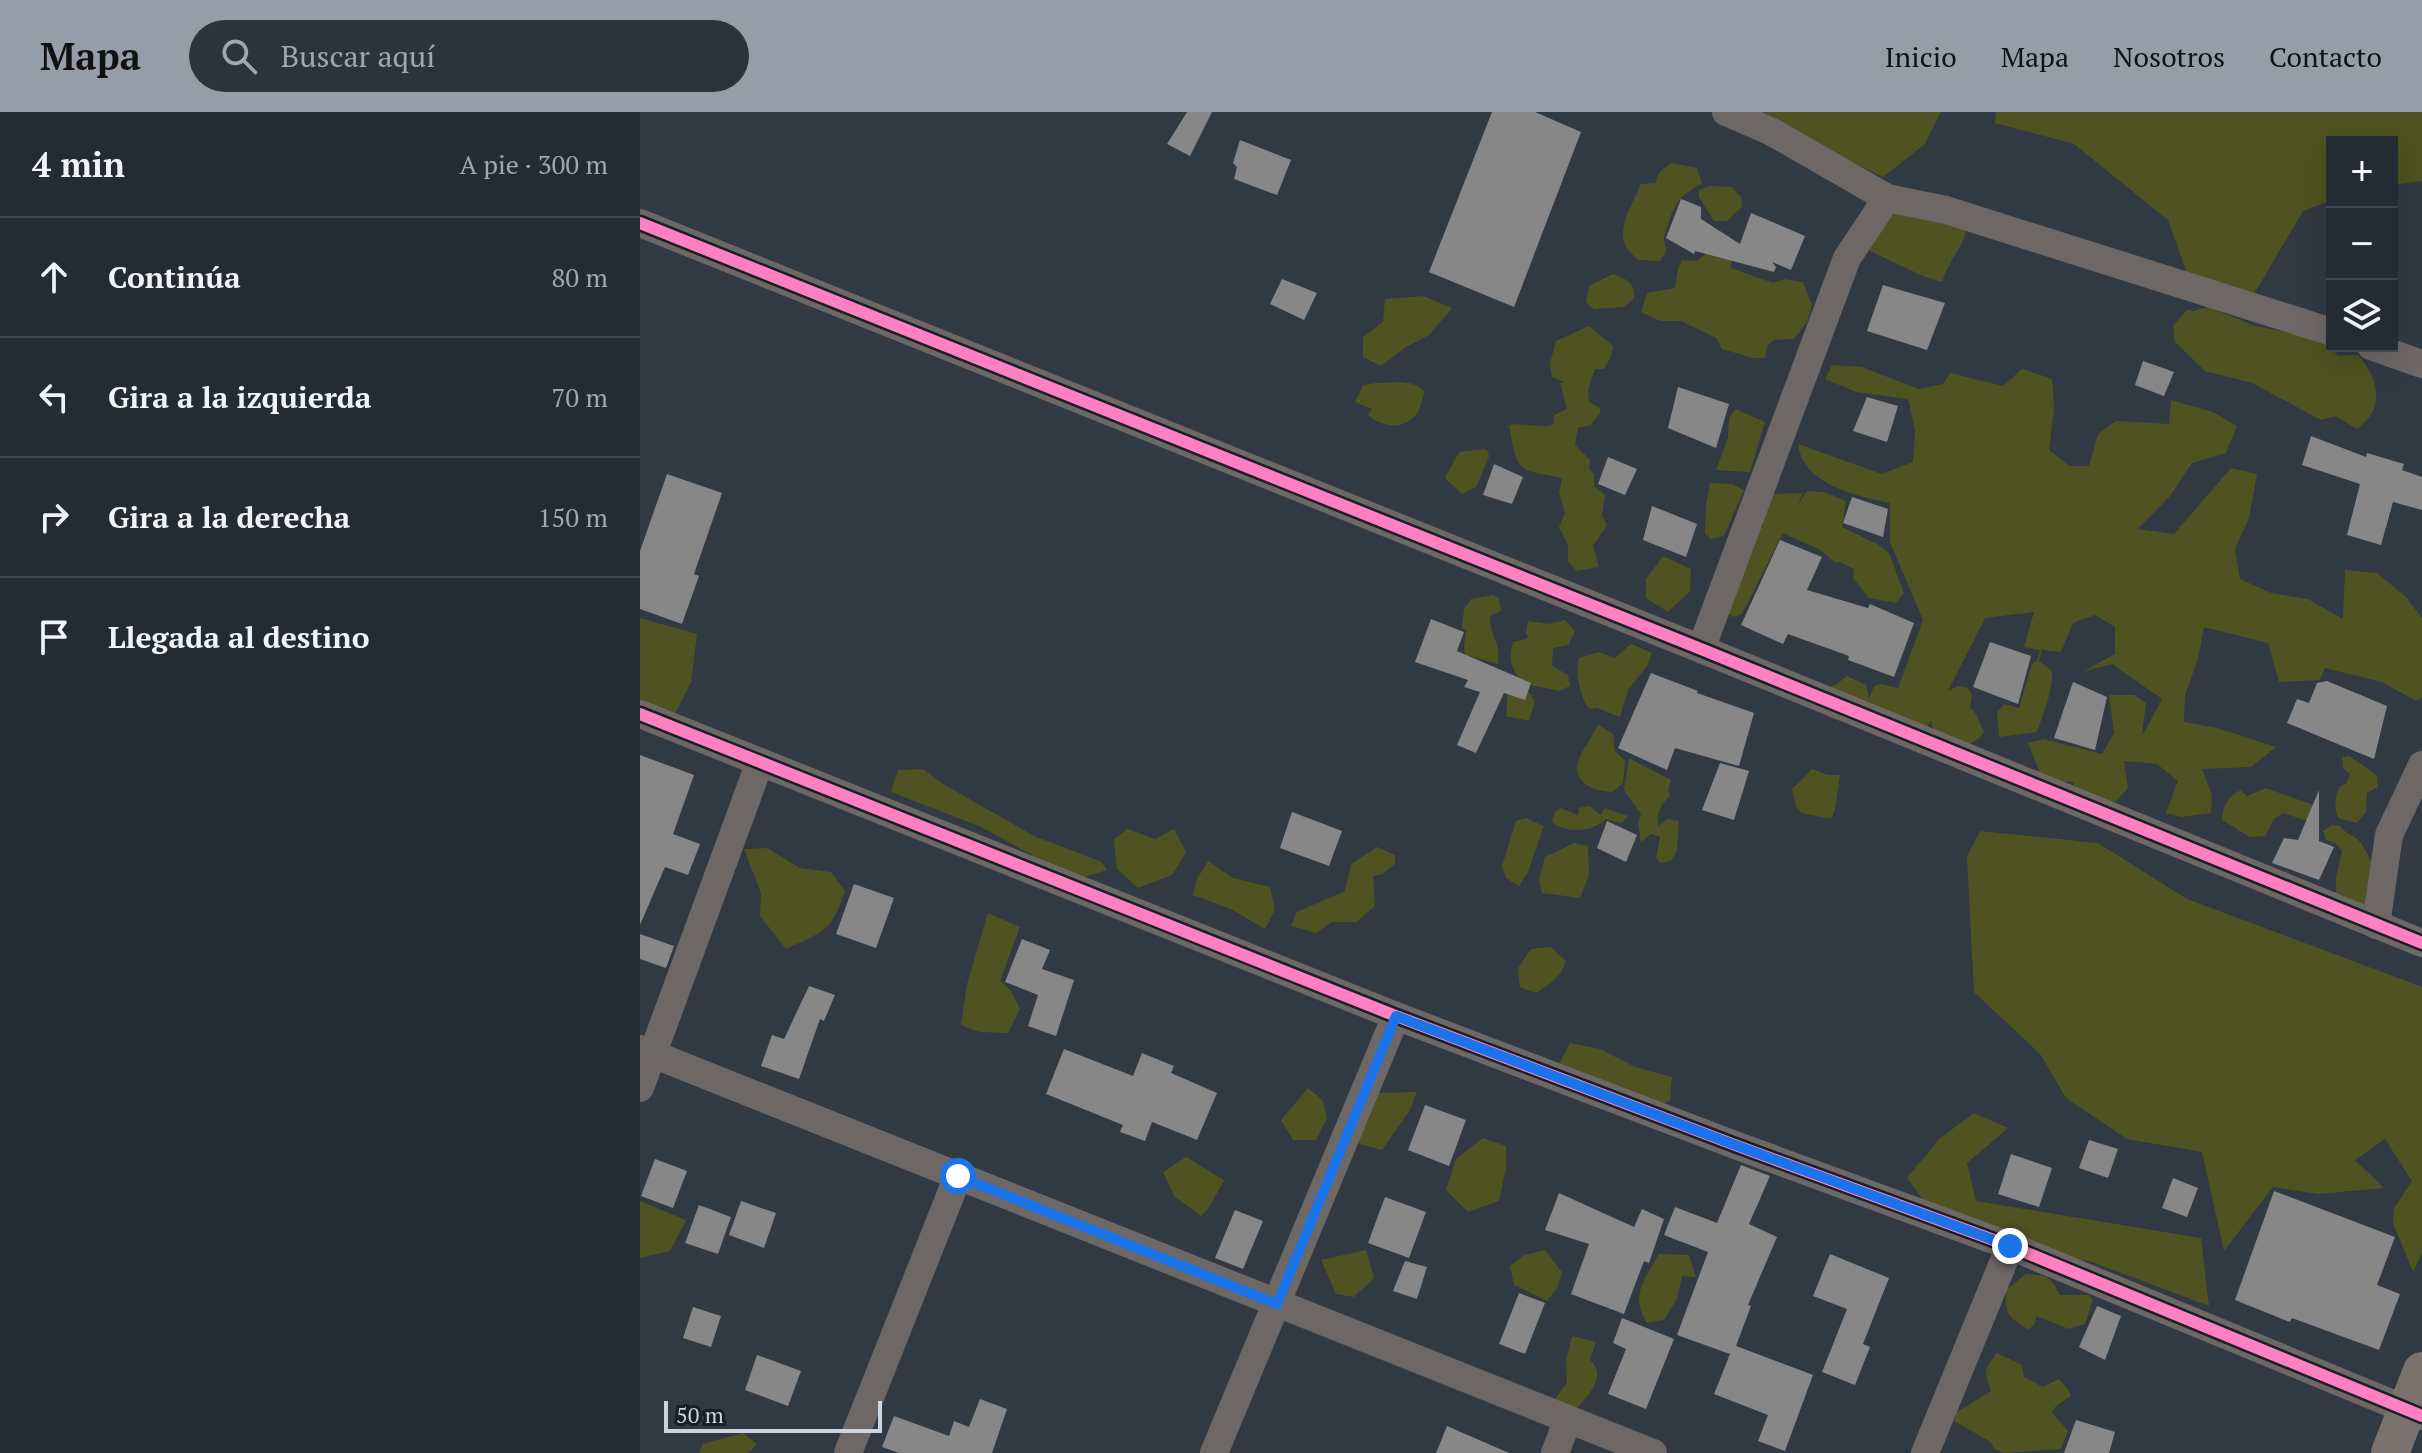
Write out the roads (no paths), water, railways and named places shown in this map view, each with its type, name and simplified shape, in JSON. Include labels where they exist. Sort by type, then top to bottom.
[{"type":"street","points":[[1726,112],[1772,132],[1887,198],[1946,210],[2326,330]]},
{"type":"street","points":[[1701,649],[1847,258],[1887,198]]},
{"type":"street","points":[[640,223],[1701,649],[2422,943]]},
{"type":"street","points":[[2388,352],[2422,364]]},
{"type":"street","points":[[640,714],[1396,1016],[2010,1246],[2414,1413]]},
{"type":"street","points":[[640,1088],[647,1052],[760,762]]},
{"type":"street","points":[[2376,925],[2389,835],[2422,765]]},
{"type":"street","points":[[1214,1453],[1396,1016]]},
{"type":"street","points":[[647,1052],[1653,1453]]},
{"type":"street","points":[[848,1453],[958,1176]]},
{"type":"street","points":[[1925,1453],[2010,1246]]},
{"type":"street","points":[[2390,1453],[2414,1413],[2422,1371]]},
{"type":"street","points":[[1555,1453],[1568,1419]]}]
